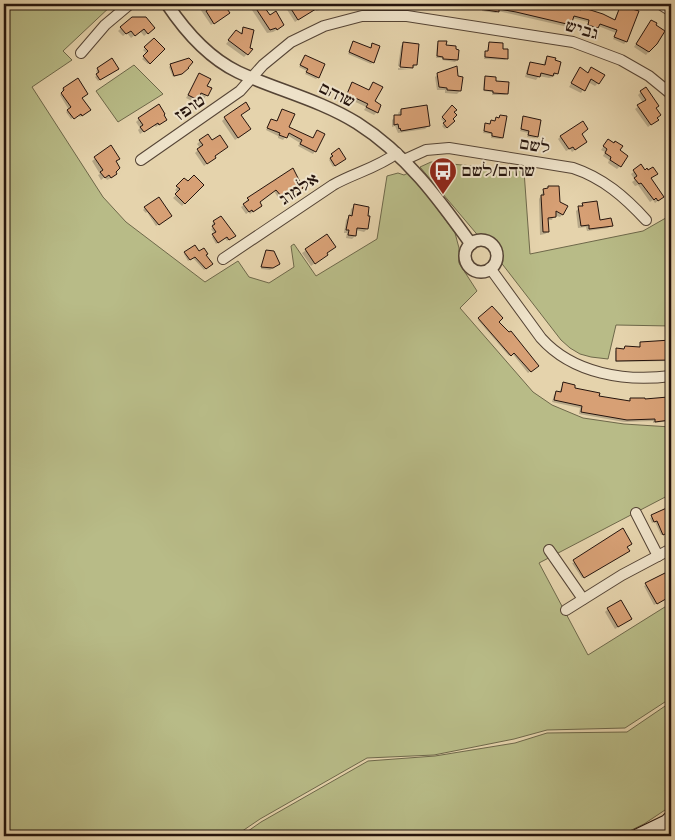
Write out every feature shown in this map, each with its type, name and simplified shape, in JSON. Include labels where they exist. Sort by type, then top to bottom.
[{"type":"main road","points":[[638,836],[667,822],[671,818]]},
{"type":"street","points":[[81,53],[105,25],[130,4]]},
{"type":"street","name":"שוהם","points":[[168,4],[197,42],[237,71],[312,100],[335,111],[375,135],[400,157],[435,194],[471,244]]},
{"type":"street","points":[[660,4],[671,11]]},
{"type":"street","name":"גביש","points":[[253,78],[276,52],[306,33],[342,20],[384,15],[432,19],[573,42],[622,60],[649,76],[671,94]]},
{"type":"street","name":"טופז","points":[[141,160],[237,94],[253,78]]},
{"type":"street","name":"לשם","points":[[400,157],[426,150],[450,148],[573,168],[592,175],[609,185],[646,220]]},
{"type":"street","name":"אלמוג","points":[[223,258],[333,185],[350,176],[400,157]]},
{"type":"street","points":[[482,240],[491,244],[496,258],[495,263],[490,268],[482,272],[469,266],[465,256],[471,244],[482,240]]},
{"type":"street","points":[[490,268],[542,338],[562,357],[575,364],[604,373],[636,377],[671,376]]},
{"type":"street","points":[[636,512],[658,556]]},
{"type":"street","points":[[566,610],[671,548]]},
{"type":"street","points":[[549,550],[583,599]]},
{"type":"green space","points":[[4,4],[113,4],[63,51],[72,60],[32,87],[103,197],[126,222],[205,282],[238,261],[249,277],[269,283],[294,267],[291,246],[294,244],[316,276],[377,239],[387,176],[398,173],[404,175],[410,172],[455,233],[459,248],[459,263],[477,291],[460,308],[533,392],[552,405],[583,418],[624,424],[671,427],[671,494],[539,563],[588,655],[668,605],[671,612],[671,698],[625,728],[547,730],[514,739],[434,755],[367,758],[260,819],[235,836],[4,836]]},
{"type":"green space","points":[[134,65],[163,94],[118,122],[96,91]]},
{"type":"green space","points":[[431,162],[524,171],[530,254],[643,231],[671,215],[671,326],[616,325],[608,359],[580,354],[570,348],[561,340],[503,265],[420,167]]},
{"type":"green space","points":[[671,702],[671,806],[644,824],[619,836],[241,836],[261,822],[368,761],[435,756],[515,743],[547,733],[627,732]]},
{"type":"building","points":[[216,4],[219,9],[225,6],[230,13],[214,24],[206,11]]},
{"type":"building","points":[[253,4],[262,4],[270,15],[276,11],[284,25],[277,30],[276,28],[270,30]]},
{"type":"building","points":[[288,4],[324,4],[298,20]]},
{"type":"building","points":[[473,4],[559,4],[581,10],[581,7],[615,20],[621,4],[634,4],[632,9],[639,11],[627,42],[614,37],[617,30],[600,24],[598,28],[588,25],[589,20],[574,16],[571,25],[499,9],[499,12],[473,8]]},
{"type":"building","points":[[132,17],[146,17],[155,28],[148,34],[144,29],[135,36],[131,31],[126,34],[120,27]]},
{"type":"building","points":[[651,20],[665,31],[657,44],[649,52],[636,44]]},
{"type":"building","points":[[243,27],[254,30],[250,48],[253,49],[248,55],[228,40],[236,30],[242,34]]},
{"type":"building","points":[[154,38],[165,49],[150,64],[143,56],[148,51],[144,47]]},
{"type":"building","points":[[353,41],[371,48],[372,43],[380,46],[374,63],[349,52]]},
{"type":"building","points":[[438,41],[447,41],[446,45],[456,46],[456,49],[459,50],[458,60],[443,59],[443,57],[437,56]]},
{"type":"building","points":[[403,42],[419,44],[417,65],[413,65],[413,68],[400,67]]},
{"type":"building","points":[[489,42],[503,43],[503,49],[508,49],[508,59],[485,57],[485,51],[488,51]]},
{"type":"building","points":[[305,55],[325,64],[319,78],[306,72],[308,69],[300,65]]},
{"type":"building","points":[[547,56],[556,58],[555,60],[561,62],[558,74],[554,73],[553,76],[541,73],[540,77],[527,74],[530,62],[545,65]]},
{"type":"building","points":[[112,58],[119,69],[100,80],[96,74],[99,72],[97,68]]},
{"type":"building","points":[[189,58],[193,62],[189,68],[182,74],[174,76],[170,64]]},
{"type":"building","points":[[457,66],[458,76],[463,77],[461,91],[447,90],[447,88],[439,87],[437,73]]},
{"type":"building","points":[[580,67],[588,73],[591,67],[605,75],[599,84],[591,79],[585,91],[571,83]]},
{"type":"building","points":[[199,73],[211,79],[207,86],[212,88],[208,96],[201,93],[198,100],[188,95]]},
{"type":"building","points":[[485,76],[496,77],[496,81],[509,82],[508,94],[484,90]]},
{"type":"building","points":[[78,78],[88,94],[82,98],[91,110],[74,119],[67,110],[71,107],[61,93],[64,90],[63,88]]},
{"type":"building","points":[[352,82],[369,90],[373,82],[383,87],[375,101],[381,105],[378,113],[366,107],[368,104],[347,94]]},
{"type":"building","points":[[646,87],[659,106],[656,108],[661,115],[657,118],[659,120],[651,125],[637,105],[646,100],[640,91]]},
{"type":"building","points":[[246,102],[250,109],[241,115],[251,129],[238,138],[224,117]]},
{"type":"building","points":[[159,104],[167,120],[159,125],[158,123],[144,132],[140,127],[143,125],[138,118]]},
{"type":"building","points":[[427,105],[430,126],[401,131],[398,124],[394,125],[394,115],[401,115],[401,109]]},
{"type":"building","points":[[452,105],[457,110],[454,112],[457,115],[453,119],[455,121],[447,128],[443,123],[446,121],[442,117]]},
{"type":"building","points":[[282,109],[295,114],[289,127],[313,138],[317,130],[325,134],[316,152],[300,144],[302,140],[289,133],[287,138],[267,128],[271,119],[277,121]]},
{"type":"building","points":[[500,115],[507,116],[503,138],[492,136],[492,133],[484,131],[485,123],[490,124],[491,120],[495,121],[496,117],[499,118]]},
{"type":"building","points":[[523,116],[541,120],[538,137],[528,135],[529,131],[521,129]]},
{"type":"building","points":[[583,121],[588,129],[582,134],[587,142],[575,150],[573,147],[569,149],[560,136]]},
{"type":"building","points":[[208,134],[212,140],[220,135],[228,147],[207,164],[197,149],[203,145],[199,140]]},
{"type":"building","points":[[608,139],[623,146],[620,150],[628,156],[621,167],[610,160],[611,157],[605,153],[607,149],[603,146]]},
{"type":"building","points":[[111,145],[120,159],[116,161],[120,168],[116,172],[117,174],[111,178],[109,175],[105,178],[100,172],[103,170],[94,157]]},
{"type":"building","points":[[339,148],[346,159],[335,166],[330,158],[333,156],[331,154]]},
{"type":"building","points":[[641,164],[645,170],[653,167],[658,174],[651,178],[664,197],[658,201],[656,198],[654,200],[641,183],[639,184],[634,178],[637,176],[633,170]]},
{"type":"building","points":[[293,168],[303,188],[295,194],[293,190],[282,197],[276,190],[260,202],[262,206],[253,212],[252,210],[249,212],[243,204],[249,200],[247,198]]},
{"type":"building","points":[[194,175],[204,185],[185,204],[175,194],[180,189],[176,186],[184,178],[188,181]]},
{"type":"building","points":[[548,186],[559,186],[560,202],[568,206],[563,215],[556,211],[556,217],[548,218],[549,232],[543,232],[541,195],[544,195],[543,189],[548,188]]},
{"type":"building","points":[[159,197],[172,216],[159,225],[144,207]]},
{"type":"building","points":[[597,201],[600,220],[611,218],[613,226],[589,229],[589,225],[581,226],[578,206],[583,206],[582,203]]},
{"type":"building","points":[[354,204],[369,207],[368,216],[370,216],[368,229],[357,228],[356,236],[348,235],[349,230],[346,230],[349,215],[352,216]]},
{"type":"building","points":[[221,216],[236,236],[229,240],[227,237],[218,243],[212,234],[216,232],[212,226],[215,224],[213,221]]},
{"type":"building","points":[[327,234],[336,247],[315,264],[305,249]]},
{"type":"building","points":[[195,245],[199,251],[204,248],[208,254],[206,255],[213,264],[206,269],[195,257],[190,260],[184,252]]},
{"type":"building","points":[[266,250],[274,251],[280,264],[273,268],[261,267]]},
{"type":"building","points":[[492,306],[503,318],[499,322],[509,332],[511,331],[539,366],[531,372],[514,353],[511,356],[478,318]]},
{"type":"building","points":[[671,340],[671,360],[616,361],[616,348],[624,349],[625,346],[640,347],[640,342]]},
{"type":"building","points":[[563,382],[575,385],[575,388],[600,393],[599,396],[630,401],[630,398],[668,397],[670,420],[655,422],[655,419],[627,420],[581,412],[582,406],[554,400],[556,391],[561,392]]},
{"type":"building","points":[[671,506],[671,531],[663,535],[657,521],[654,522],[651,515]]},
{"type":"building","points":[[623,528],[632,544],[627,547],[630,551],[584,578],[573,560]]},
{"type":"building","points":[[671,570],[671,596],[657,604],[645,583]]},
{"type":"building","points":[[621,600],[632,619],[618,627],[607,608]]},
{"type":"place","name":"שוהם/לשם","points":[[443,195]]}]
